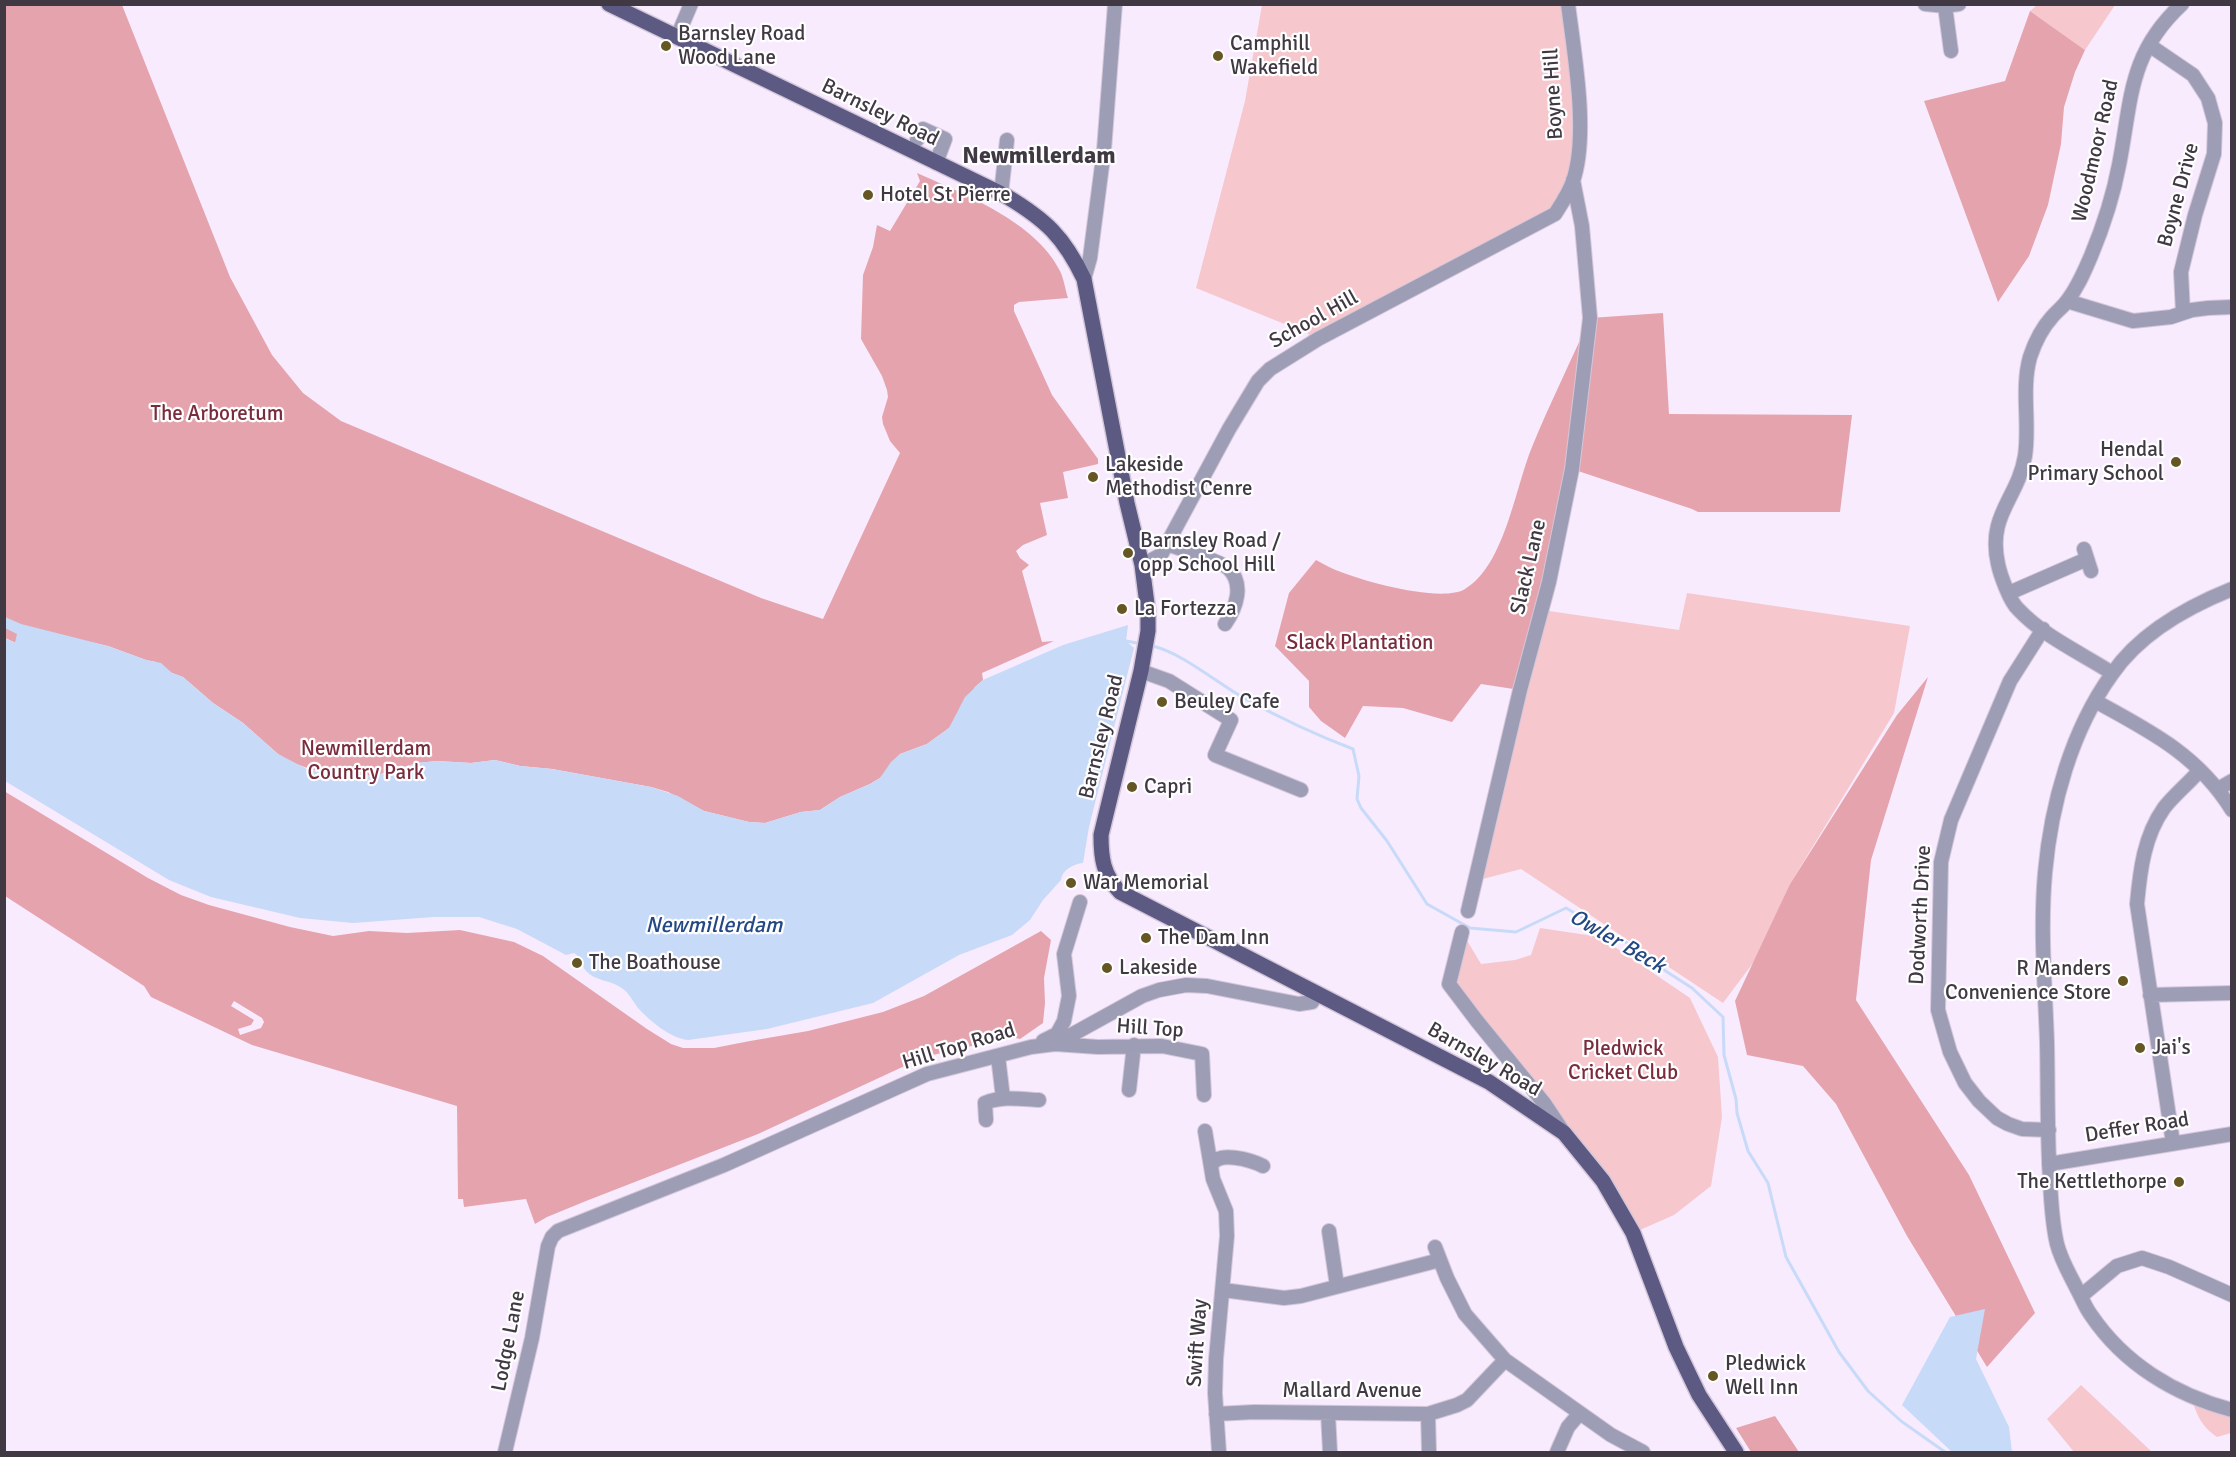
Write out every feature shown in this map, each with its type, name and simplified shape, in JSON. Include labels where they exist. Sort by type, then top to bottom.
[{"type":"main road","name":"Barnsley Road","points":[[609,4],[1001,194],[1030,211],[1053,230],[1070,252],[1084,279],[1127,503],[1142,565],[1148,612],[1141,671],[1103,824],[1101,846],[1107,876],[1120,892],[1489,1082],[1564,1133],[1603,1181],[1633,1233],[1676,1347],[1699,1395],[1736,1452]]},
{"type":"street","points":[[677,37],[691,4]]},
{"type":"street","points":[[1084,279],[1090,258],[1104,150],[1115,4]]},
{"type":"street","name":"Boyne Hill","points":[[1568,4],[1576,68],[1580,131],[1573,180]]},
{"type":"street","points":[[1924,4],[1944,6],[1959,4]]},
{"type":"street","name":"Woodmoor Road","points":[[2112,673],[2043,629],[2016,608],[1998,566],[1995,545],[1996,526],[2003,507],[2022,473],[2025,456],[2026,378],[2035,342],[2050,318],[2067,301],[2080,281],[2102,228],[2119,165],[2136,70],[2162,24],[2182,4]]},
{"type":"street","points":[[1944,6],[1951,51]]},
{"type":"street","name":"Boyne Drive","points":[[2149,45],[2193,75],[2208,98],[2215,123],[2214,154],[2195,215],[2181,272],[2183,313]]},
{"type":"street","points":[[917,140],[923,129],[945,139],[936,163]]},
{"type":"street","points":[[1001,194],[1006,140]]},
{"type":"street","points":[[1573,180],[1555,214],[1571,215],[1582,226]]},
{"type":"street","name":"Slack Lane","points":[[1468,911],[1549,582],[1572,469],[1590,318],[1582,226],[1573,180]]},
{"type":"street","name":"School Hill","points":[[1142,565],[1161,555],[1233,421],[1258,381],[1270,369],[1309,344],[1555,214]]},
{"type":"street","points":[[2067,301],[2133,321],[2171,317],[2208,308],[2232,307]]},
{"type":"street","points":[[1167,544],[1227,568],[1238,590],[1236,603],[1225,624]]},
{"type":"street","points":[[2009,593],[2087,560]]},
{"type":"street","points":[[2232,590],[2191,607],[2170,620],[2112,673],[2095,701],[2071,754],[2049,835],[2044,876],[2043,926],[2049,1164],[2057,1245],[2090,1315],[2130,1359],[2149,1375],[2191,1397],[2232,1410]]},
{"type":"street","name":"Dodworth Drive","points":[[2043,629],[2010,681],[1951,820],[1945,840],[1939,899],[1938,1010],[1950,1052],[1965,1083],[1979,1101],[1996,1118],[2008,1124],[2022,1129],[2049,1130]]},
{"type":"street","points":[[1141,671],[1169,681],[1231,720],[1215,755],[1300,790]]},
{"type":"street","points":[[2095,701],[2168,742],[2218,789],[2232,810]]},
{"type":"street","points":[[2174,1143],[2137,904],[2139,874],[2145,850],[2164,808],[2200,770]]},
{"type":"street","points":[[2218,789],[2232,781]]},
{"type":"street","points":[[1031,1047],[1057,1034],[1064,1021],[1068,996],[1064,954],[1080,902]]},
{"type":"street","points":[[1461,933],[1449,984],[1477,1022],[1544,1103],[1564,1133]]},
{"type":"street","name":"Hill Top Road","points":[[552,1237],[565,1228],[723,1165],[927,1074],[1031,1047],[1055,1044],[1158,990],[1186,985],[1207,986],[1299,1004],[1312,1002],[1317,993]]},
{"type":"street","points":[[2150,995],[2232,993]]},
{"type":"street","name":"Hill Top","points":[[1055,1044],[1098,1047],[1162,1046],[1202,1054],[1204,1095]]},
{"type":"street","points":[[1129,1090],[1134,1045]]},
{"type":"street","points":[[998,1056],[1003,1098]]},
{"type":"street","points":[[986,1120],[985,1104],[1003,1098],[1039,1100]]},
{"type":"street","name":"Swift Way","points":[[1205,1131],[1213,1179],[1226,1211],[1222,1231],[1223,1290],[1216,1348],[1216,1414],[1219,1452]]},
{"type":"street","name":"Deffer Road","points":[[2049,1164],[2232,1134]]},
{"type":"street","points":[[1211,1166],[1216,1160],[1239,1157],[1263,1166]]},
{"type":"street","name":"Lodge Lane","points":[[506,1452],[523,1383],[546,1254],[552,1237]]},
{"type":"street","points":[[1325,1240],[1337,1286]]},
{"type":"street","points":[[1223,1290],[1284,1298],[1301,1296],[1438,1253],[1447,1278],[1466,1314],[1505,1360],[1611,1435],[1643,1452]]},
{"type":"street","points":[[2081,1296],[2117,1266],[2142,1258],[2169,1267],[2232,1295]]},
{"type":"street","name":"Mallard Avenue","points":[[1216,1414],[1254,1412],[1428,1414],[1451,1408],[1467,1400],[1505,1360]]},
{"type":"street","points":[[1328,1413],[1330,1452]]},
{"type":"street","points":[[1557,1452],[1568,1427],[1580,1413]]},
{"type":"street","points":[[1428,1414],[1429,1452]]},
{"type":"green space","points":[[5,5],[122,5],[230,277],[272,355],[303,393],[341,421],[761,598],[823,619],[900,453],[890,441],[883,424],[882,417],[888,397],[887,390],[882,376],[861,339],[863,275],[873,247],[877,225],[890,231],[920,181],[917,173],[977,200],[1017,224],[1049,254],[1061,274],[1068,298],[1019,302],[1014,305],[1014,311],[1052,395],[1098,459],[1098,464],[1063,472],[1068,498],[1040,503],[1047,535],[1023,545],[1016,551],[1020,558],[1029,565],[1022,571],[1042,642],[1054,641],[982,673],[983,680],[975,687],[949,728],[927,744],[900,754],[880,778],[840,797],[820,810],[801,812],[765,823],[749,822],[704,811],[668,792],[651,787],[495,760],[471,763],[437,761],[417,763],[374,776],[322,773],[293,763],[278,754],[243,723],[213,703],[183,677],[172,673],[156,662],[108,646],[58,635],[18,637],[16,643],[5,638]]},
{"type":"green space","points":[[1262,5],[1568,5],[1578,155],[1555,214],[1300,349],[1309,334],[1196,288],[1245,101]]},
{"type":"green space","points":[[2037,5],[2115,5],[2085,50],[2030,11]]},
{"type":"green space","points":[[2030,11],[2085,50],[2064,107],[2061,144],[2048,205],[2029,256],[1998,302],[1924,101],[2005,81]]},
{"type":"green space","name":"Slack Plantation","points":[[1663,313],[1669,414],[1852,415],[1840,512],[1698,512],[1572,469],[1520,690],[1481,684],[1452,722],[1403,708],[1363,706],[1345,738],[1321,721],[1309,707],[1309,681],[1275,646],[1289,593],[1316,560],[1353,576],[1404,589],[1439,594],[1454,593],[1465,589],[1479,578],[1499,544],[1532,447],[1590,318]]},
{"type":"green space","points":[[1687,593],[1910,626],[1894,713],[1790,884],[1759,955],[1723,1003],[1521,869],[1475,881],[1542,610],[1679,630]]},
{"type":"green space","points":[[1928,677],[1871,860],[1856,1000],[1969,1175],[2035,1313],[1987,1367],[1907,1236],[1836,1104],[1803,1066],[1747,1055],[1735,1001],[1790,884],[1897,715]]},
{"type":"green space","points":[[4,791],[148,878],[181,895],[209,905],[333,936],[369,931],[407,933],[460,930],[514,942],[543,956],[647,1029],[671,1044],[683,1048],[714,1048],[808,1031],[883,1012],[924,996],[1041,931],[1051,940],[1044,978],[1043,1023],[1020,1039],[1011,1037],[924,1057],[758,1134],[586,1201],[535,1224],[526,1199],[464,1207],[463,1199],[458,1199],[457,1106],[252,1045],[151,997],[144,986],[5,896]],"holes":[[[234,1001],[262,1018],[264,1022],[261,1028],[240,1035],[238,1029],[251,1025],[254,1020],[231,1006]]]},
{"type":"green space","name":"Pledwick Cricket Club","points":[[1540,928],[1600,937],[1690,998],[1718,1057],[1722,1117],[1711,1186],[1674,1215],[1633,1233],[1449,984],[1462,932],[1481,964],[1515,960],[1531,955]]},
{"type":"green space","points":[[2081,1385],[2152,1452],[2074,1452],[2047,1419]]},
{"type":"green space","points":[[2191,1397],[2231,1410],[2231,1433],[2217,1437],[2207,1429],[2200,1420]]},
{"type":"green space","points":[[1775,1416],[1799,1452],[1751,1452],[1736,1428]]},
{"type":"water","name":"Newmillerdam","points":[[5,617],[21,624],[108,646],[161,663],[243,723],[278,754],[307,769],[322,773],[374,776],[417,763],[437,761],[471,763],[495,760],[651,787],[678,796],[704,811],[749,822],[765,823],[801,812],[820,810],[840,797],[880,778],[900,754],[927,744],[949,728],[965,697],[983,680],[1063,645],[1128,625],[1126,641],[1134,648],[1089,827],[1083,863],[1066,870],[1030,920],[1012,935],[959,955],[873,1003],[767,1029],[688,1040],[674,1036],[654,1023],[623,989],[598,979],[584,969],[580,959],[574,953],[566,955],[517,929],[479,917],[434,917],[353,923],[300,918],[211,897],[169,880],[5,781],[5,638],[15,643],[17,634],[5,628]]},
{"type":"water","points":[[1985,1309],[1976,1359],[2009,1427],[2012,1452],[1952,1452],[1902,1405],[1950,1317]]},
{"type":"waterway","name":"Owler Beck","points":[[1126,641],[1142,644]]},
{"type":"waterway","name":"Owler Beck","points":[[1152,646],[1187,661],[1233,692],[1270,712],[1353,749],[1359,776],[1357,799],[1361,808],[1387,841],[1427,904],[1470,928],[1516,932],[1566,908],[1650,956],[1661,968],[1692,988],[1723,1017],[1724,1055],[1736,1099],[1737,1113],[1748,1151],[1768,1183],[1786,1257],[1839,1352],[1868,1391],[1901,1421],[1945,1452]]},
{"type":"place","name":"Barnsley Road Wood Lane","points":[[666,46]]},
{"type":"place","name":"Camphill Wakefield","points":[[1218,56]]},
{"type":"place","name":"Hotel St Pierre","points":[[868,195]]},
{"type":"place","name":"Hendal Primary School","points":[[2176,462]]},
{"type":"place","name":"Lakeside Methodist Cenre","points":[[1093,477]]},
{"type":"place","name":"Barnsley Road / opp School Hill","points":[[1128,553]]},
{"type":"place","name":"La Fortezza","points":[[1122,609]]},
{"type":"place","name":"Beuley Cafe","points":[[1162,702]]},
{"type":"place","name":"Capri","points":[[1132,787]]},
{"type":"place","name":"War Memorial","points":[[1071,883]]},
{"type":"place","name":"The Dam Inn","points":[[1146,938]]},
{"type":"place","name":"The Boathouse","points":[[577,963]]},
{"type":"place","name":"Lakeside","points":[[1107,968]]},
{"type":"place","name":"R Manders Convenience Store","points":[[2123,981]]},
{"type":"place","name":"Jai's","points":[[2140,1048]]},
{"type":"place","name":"The Kettlethorpe","points":[[2179,1182]]},
{"type":"place","name":"Pledwick Well Inn","points":[[1713,1376]]},
{"type":"district","name":"Newmillerdam","points":[[1039,157]]},
{"type":"park label","name":"The Arboretum","points":[[217,414]]},
{"type":"park label","name":"Newmillerdam Country Park","points":[[366,761]]}]
